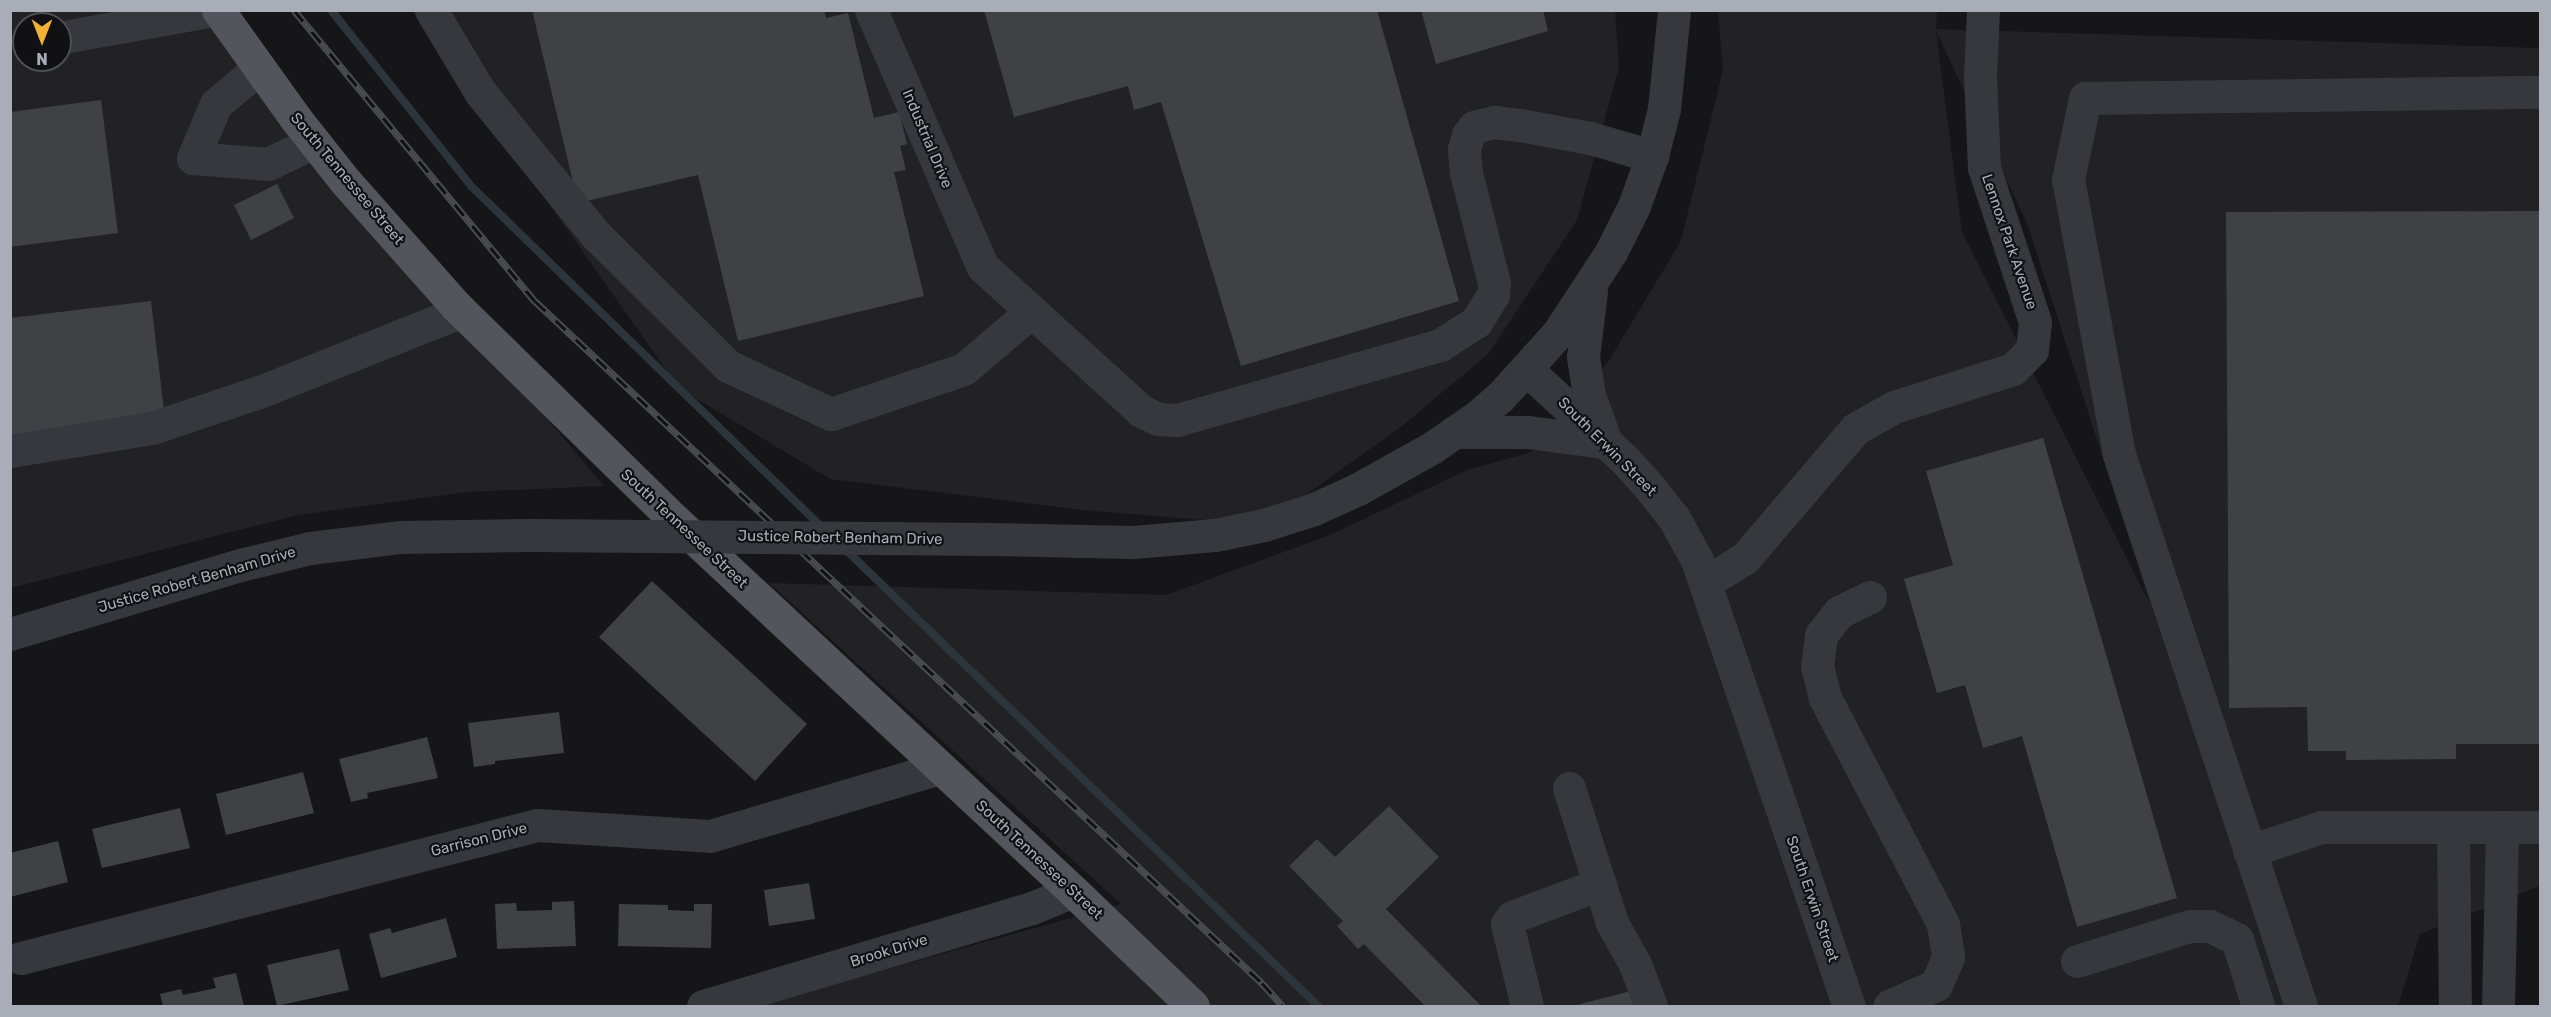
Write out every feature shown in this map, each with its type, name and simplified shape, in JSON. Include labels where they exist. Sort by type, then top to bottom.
[{"type":"main road","name":"South Tennessee Street","points":[[218,10],[314,142],[370,209],[462,311],[648,495],[1194,1006]]},
{"type":"street","points":[[72,35],[213,10]]},
{"type":"street","points":[[430,10],[480,92],[596,235],[728,366],[831,414],[964,369],[1032,311],[1141,411],[1158,419],[1177,420],[1440,345],[1476,322],[1493,296],[1494,282],[1466,173],[1464,149],[1468,135],[1474,127],[1494,122],[1520,125],[1590,138],[1652,156]]},
{"type":"street","name":"Industrial Drive","points":[[871,10],[983,267],[1032,311]]},
{"type":"street","points":[[1526,369],[1558,333],[1592,283],[1634,206],[1652,156],[1666,99],[1674,10]]},
{"type":"street","name":"Lennox Park Avenue","points":[[1706,582],[1745,558],[1855,429],[1894,407],[2013,369],[2032,350],[2035,322],[1984,168],[1980,76],[1983,10]]},
{"type":"street","points":[[258,68],[216,104],[193,158],[268,164],[314,142]]},
{"type":"street","points":[[2301,1006],[2119,454],[2068,180],[2085,98],[2541,92]]},
{"type":"street","points":[[1592,283],[1583,357],[1593,410],[1607,444]]},
{"type":"street","points":[[10,451],[152,428],[262,391],[462,311]]},
{"type":"street","name":"South Erwin Street","points":[[1526,369],[1652,489],[1674,518],[1706,582],[1849,1006]]},
{"type":"street","name":"Justice Robert Benham Drive","points":[[10,634],[244,564],[310,548],[401,537],[533,535],[1133,542],[1175,540],[1248,529],[1314,509],[1358,489],[1455,432],[1500,397],[1526,369]]},
{"type":"street","points":[[1455,432],[1528,432],[1607,444]]},
{"type":"street","points":[[1870,597],[1839,612],[1821,635],[1817,666],[1824,698],[1943,924],[1948,957],[1936,985],[1889,1006]]},
{"type":"street","name":"Garrison Drive","points":[[21,958],[537,825],[710,836],[939,768]]},
{"type":"street","points":[[1569,788],[1612,923],[1635,964],[1651,1006]]},
{"type":"street","points":[[2249,851],[2322,827],[2541,827]]},
{"type":"street","points":[[2452,827],[2455,1006]]},
{"type":"street","points":[[2498,1006],[2502,827]]},
{"type":"street","points":[[1527,1006],[1507,924],[1512,917],[1600,884]]},
{"type":"street","name":"Brook Drive","points":[[703,1006],[799,993],[1073,891]]},
{"type":"street","points":[[2078,961],[2190,926],[2210,926],[2237,939],[2258,1006]]},
{"type":"shaded area","points":[[1615,10],[1619,67],[1577,220],[1488,354],[1402,426],[1264,525],[1083,510],[830,479],[679,388],[413,11]]},
{"type":"shaded area","points":[[1937,10],[1936,29],[2540,48],[2540,886],[2420,934],[2398,1006],[754,1006],[1121,904],[769,583],[1166,595],[1330,535],[1467,470],[1531,452],[1608,362],[1681,241],[1723,70],[1718,11]],"holes":[[[1936,31],[2027,223],[2150,604],[1962,232]]]},
{"type":"shaded area","points":[[11,11],[201,11],[604,486],[466,492],[298,515],[11,588]]},
{"type":"building","points":[[532,10],[824,10],[826,18],[848,13],[874,118],[899,112],[907,144],[900,146],[906,170],[894,172],[924,296],[738,341],[698,175],[578,203]]},
{"type":"building","points":[[984,10],[1377,10],[1459,301],[1241,366],[1161,102],[1134,110],[1128,86],[1014,117]]},
{"type":"building","points":[[1421,10],[1543,10],[1548,31],[1436,64]]},
{"type":"building","points":[[101,100],[118,233],[10,247],[10,112]]},
{"type":"building","points":[[277,184],[294,218],[251,240],[234,205]]},
{"type":"building","points":[[2540,211],[2540,744],[2456,744],[2456,759],[2346,760],[2346,751],[2308,751],[2307,707],[2229,708],[2226,212]]},
{"type":"building","points":[[151,301],[165,419],[10,437],[10,318]]},
{"type":"building","points":[[2043,438],[2177,898],[2077,927],[2022,736],[1983,748],[1965,685],[1937,693],[1904,579],[1953,565],[1926,471]]},
{"type":"building","points":[[652,581],[807,724],[755,781],[599,637]]},
{"type":"building","points":[[559,712],[564,753],[495,761],[495,764],[474,767],[468,723]]},
{"type":"building","points":[[427,737],[438,778],[367,793],[368,798],[351,802],[339,759]]},
{"type":"building","points":[[303,772],[314,813],[226,835],[216,794]]},
{"type":"building","points":[[1389,806],[1439,857],[1386,909],[1481,1006],[1425,1006],[1364,944],[1358,949],[1337,926],[1343,921],[1289,866],[1317,839],[1335,857]]},
{"type":"building","points":[[180,808],[190,848],[102,868],[92,829]]},
{"type":"building","points":[[58,841],[68,882],[10,897],[10,853]]},
{"type":"building","points":[[809,883],[815,919],[769,926],[764,890]]},
{"type":"building","points":[[574,901],[576,946],[497,949],[495,904],[516,903],[517,911],[552,910],[552,902]]},
{"type":"building","points":[[619,904],[668,905],[668,910],[694,911],[694,904],[712,904],[711,948],[618,946]]},
{"type":"building","points":[[446,918],[457,957],[381,978],[369,934],[390,928],[392,933]]},
{"type":"building","points":[[339,949],[349,990],[277,1006],[267,965]]},
{"type":"building","points":[[236,973],[244,1006],[163,1006],[160,994],[181,989],[183,995],[216,988],[213,978]]},
{"type":"building","points":[[1631,991],[1635,1006],[1580,1006],[1580,1004]]},
{"type":"waterway","points":[[331,10],[472,187],[823,528]]},
{"type":"waterway","points":[[845,549],[1318,1006]]},
{"type":"railway","points":[[294,10],[535,301],[1262,983],[1283,1006]]}]
